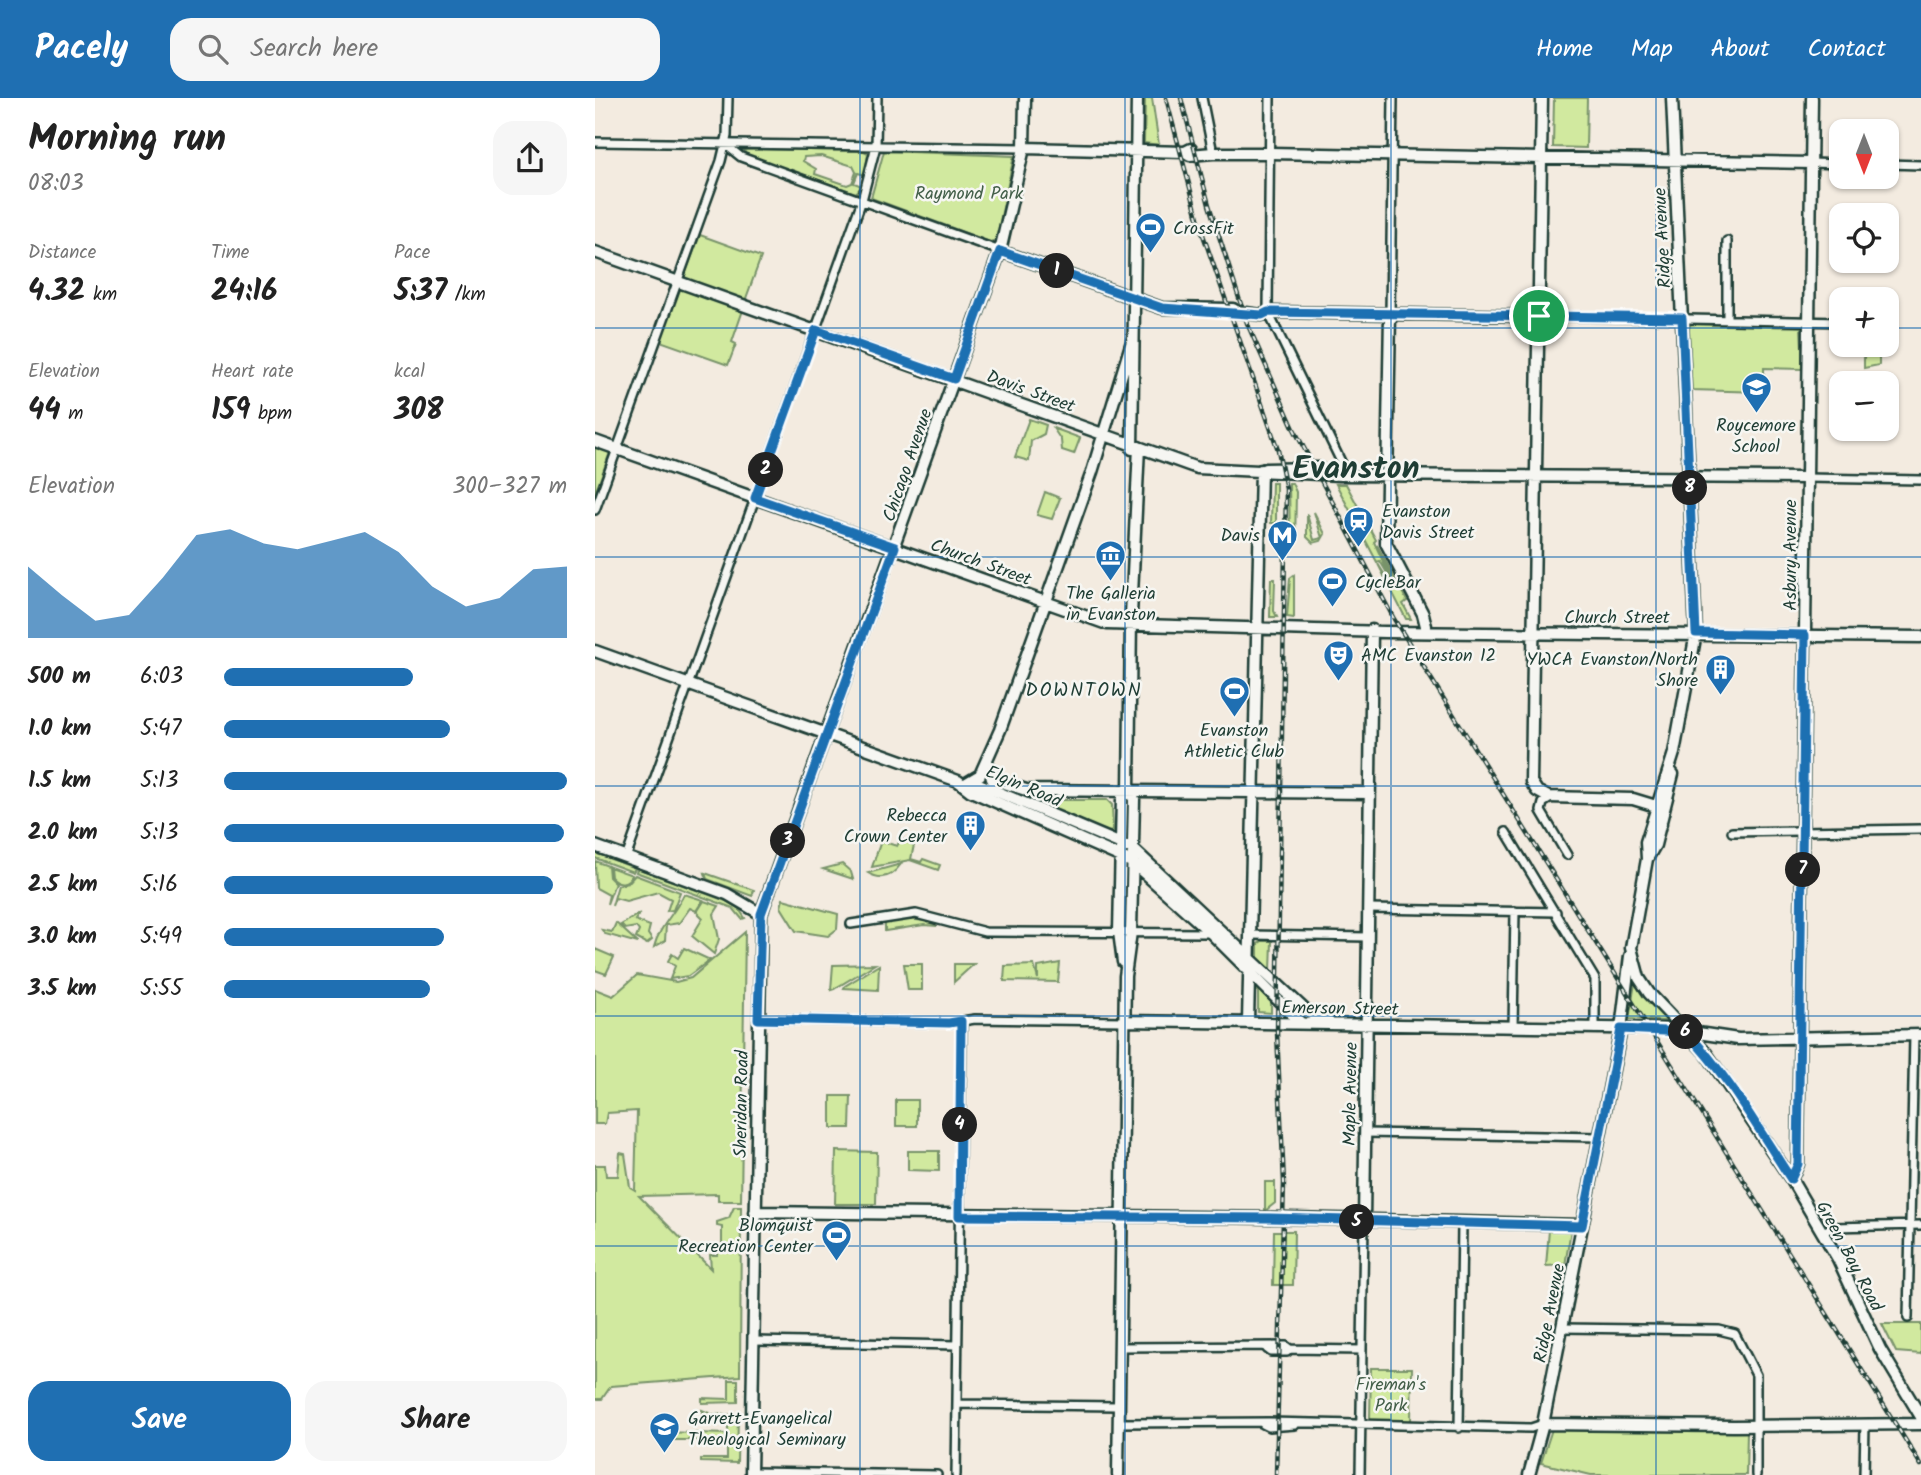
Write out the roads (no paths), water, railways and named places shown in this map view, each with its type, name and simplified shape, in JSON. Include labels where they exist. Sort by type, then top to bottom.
[{"type":"street","points":[[595,510],[726,145],[728,98]]},
{"type":"street","points":[[626,858],[862,200],[876,146],[877,98]]},
{"type":"street","name":"Chicago Avenue","points":[[761,914],[829,734],[1000,251],[1024,148],[1025,98]]},
{"type":"street","points":[[1118,1475],[1125,976],[1131,932],[1135,799],[1129,791],[1129,771],[1136,473],[1133,338],[1137,98]]},
{"type":"street","points":[[1202,98],[1213,153]]},
{"type":"street","points":[[1270,98],[1268,312],[1346,472]]},
{"type":"street","points":[[1393,98],[1386,543],[1423,614],[1426,626]]},
{"type":"street","points":[[1542,98],[1531,782],[1537,791],[1552,797],[1633,799],[1656,806],[1661,824]]},
{"type":"street","name":"Ridge Avenue","points":[[1647,859],[1655,845],[1673,772],[1674,752],[1696,633],[1672,98]]},
{"type":"street","name":"Asbury Avenue","points":[[1791,1179],[1798,1164],[1812,98]]},
{"type":"street","points":[[595,142],[1185,152],[1205,150],[1213,153],[1829,163]]},
{"type":"street","points":[[726,145],[741,157],[1174,311],[1230,311],[1235,308],[1261,309],[1268,312],[1829,322]]},
{"type":"street","points":[[1899,164],[1921,165]]},
{"type":"street","points":[[1727,241],[1727,319]]},
{"type":"street","name":"Davis Street","points":[[595,252],[1197,468],[1261,470],[1284,474],[1346,472],[1921,480]]},
{"type":"street","points":[[595,651],[969,783],[987,761],[1046,603],[1104,434],[1133,338]]},
{"type":"street","name":"Church Street","points":[[595,441],[1107,624],[1921,637]]},
{"type":"street","points":[[1248,1023],[1261,470]]},
{"type":"street","name":"Church Street","points":[[1372,630],[1384,626],[1426,626],[1439,631]]},
{"type":"street","name":"Maple Avenue","points":[[1360,1475],[1372,630]]},
{"type":"street","name":"Ridge Avenue","points":[[1647,859],[1646,842],[1674,752]]},
{"type":"street","points":[[987,761],[992,779],[1017,789],[1370,793]]},
{"type":"street","points":[[1115,791],[1122,785],[1129,771]]},
{"type":"street","name":"Elgin Road","points":[[969,783],[1133,849],[1307,1012],[1333,1024]]},
{"type":"street","name":"Elgin Road","points":[[969,783],[971,791],[1133,863],[1211,933],[1301,1023]]},
{"type":"street","points":[[1125,976],[1119,932],[1122,797],[1129,791]]},
{"type":"street","points":[[1552,797],[1546,800],[1541,811],[1567,855]]},
{"type":"street","points":[[1732,832],[1921,829]]},
{"type":"street","points":[[1506,832],[1595,979],[1595,1029]]},
{"type":"street","points":[[595,846],[727,894],[761,914]]},
{"type":"street","name":"Green Bay Road","points":[[1647,859],[1631,948],[1639,978],[1706,1053],[1791,1179],[1823,1233],[1880,1349],[1921,1421]]},
{"type":"street","points":[[1368,909],[1556,912]]},
{"type":"street","points":[[1513,1027],[1515,911]]},
{"type":"street","name":"Sheridan Road","points":[[751,1474],[761,914]]},
{"type":"street","points":[[851,924],[916,914],[985,932],[1211,933]]},
{"type":"street","points":[[1250,935],[1368,937]]},
{"type":"street","name":"Ridge Avenue","points":[[1529,1475],[1543,1424],[1621,1029],[1631,948]]},
{"type":"street","name":"Emerson Street","points":[[758,1019],[949,1023],[1301,1023],[1621,1029],[1686,1032],[1718,1038],[1800,1039],[1917,1035]]},
{"type":"street","points":[[956,1475],[961,1021]]},
{"type":"street","points":[[1908,1318],[1917,1035]]},
{"type":"street","points":[[1365,1133],[1599,1137]]},
{"type":"street","points":[[755,1212],[1582,1226]]},
{"type":"street","points":[[1459,1427],[1462,1224]]},
{"type":"street","points":[[1823,1233],[1833,1227],[1921,1225]]},
{"type":"street","points":[[1562,1328],[1719,1330],[1735,1334],[1756,1375],[1756,1475]]},
{"type":"street","points":[[753,1340],[957,1345]]},
{"type":"street","points":[[1119,1347],[1267,1349],[1271,1352],[1287,1352],[1290,1349],[1362,1350]]},
{"type":"street","points":[[957,1404],[1118,1406]]},
{"type":"street","points":[[1118,1423],[1531,1428],[1555,1422],[1756,1426],[1921,1421]]},
{"type":"street","points":[[1864,1475],[1865,1424]]},
{"type":"street","points":[[751,1474],[937,1475]]},
{"type":"railway","points":[[1166,98],[1201,229],[1278,450],[1286,489],[1277,1033],[1284,1183],[1276,1475]]},
{"type":"railway","points":[[1181,98],[1209,205],[1247,323],[1294,429],[1394,619],[1921,1465]]},
{"type":"place","name":"CrossFit","points":[[1150,255]]},
{"type":"place","name":"Roycemore School","points":[[1756,414]]},
{"type":"place","name":"Evanston Davis Street","points":[[1359,548]]},
{"type":"place","name":"Davis","points":[[1283,562]]},
{"type":"place","name":"The Galleria in Evanston","points":[[1111,582]]},
{"type":"place","name":"CycleBar","points":[[1332,609]]},
{"type":"place","name":"AMC Evanston 12","points":[[1338,682]]},
{"type":"place","name":"YWCA Evanston/North Shore","points":[[1721,696]]},
{"type":"place","name":"Evanston Athletic Club","points":[[1234,719]]},
{"type":"place","name":"Rebecca Crown Center","points":[[970,852]]},
{"type":"place","name":"Blomquist Recreation Center","points":[[836,1262]]},
{"type":"place","name":"Garrett-Evangelical Theological Seminary","points":[[665,1455]]},
{"type":"district","name":"Evanston","points":[[1356,467]]},
{"type":"district","name":"DOWNTOWN","points":[[1084,689]]},
{"type":"park label","name":"Raymond Park","points":[[969,193]]},
{"type":"park label","name":"Fireman's Park","points":[[1391,1394]]}]
